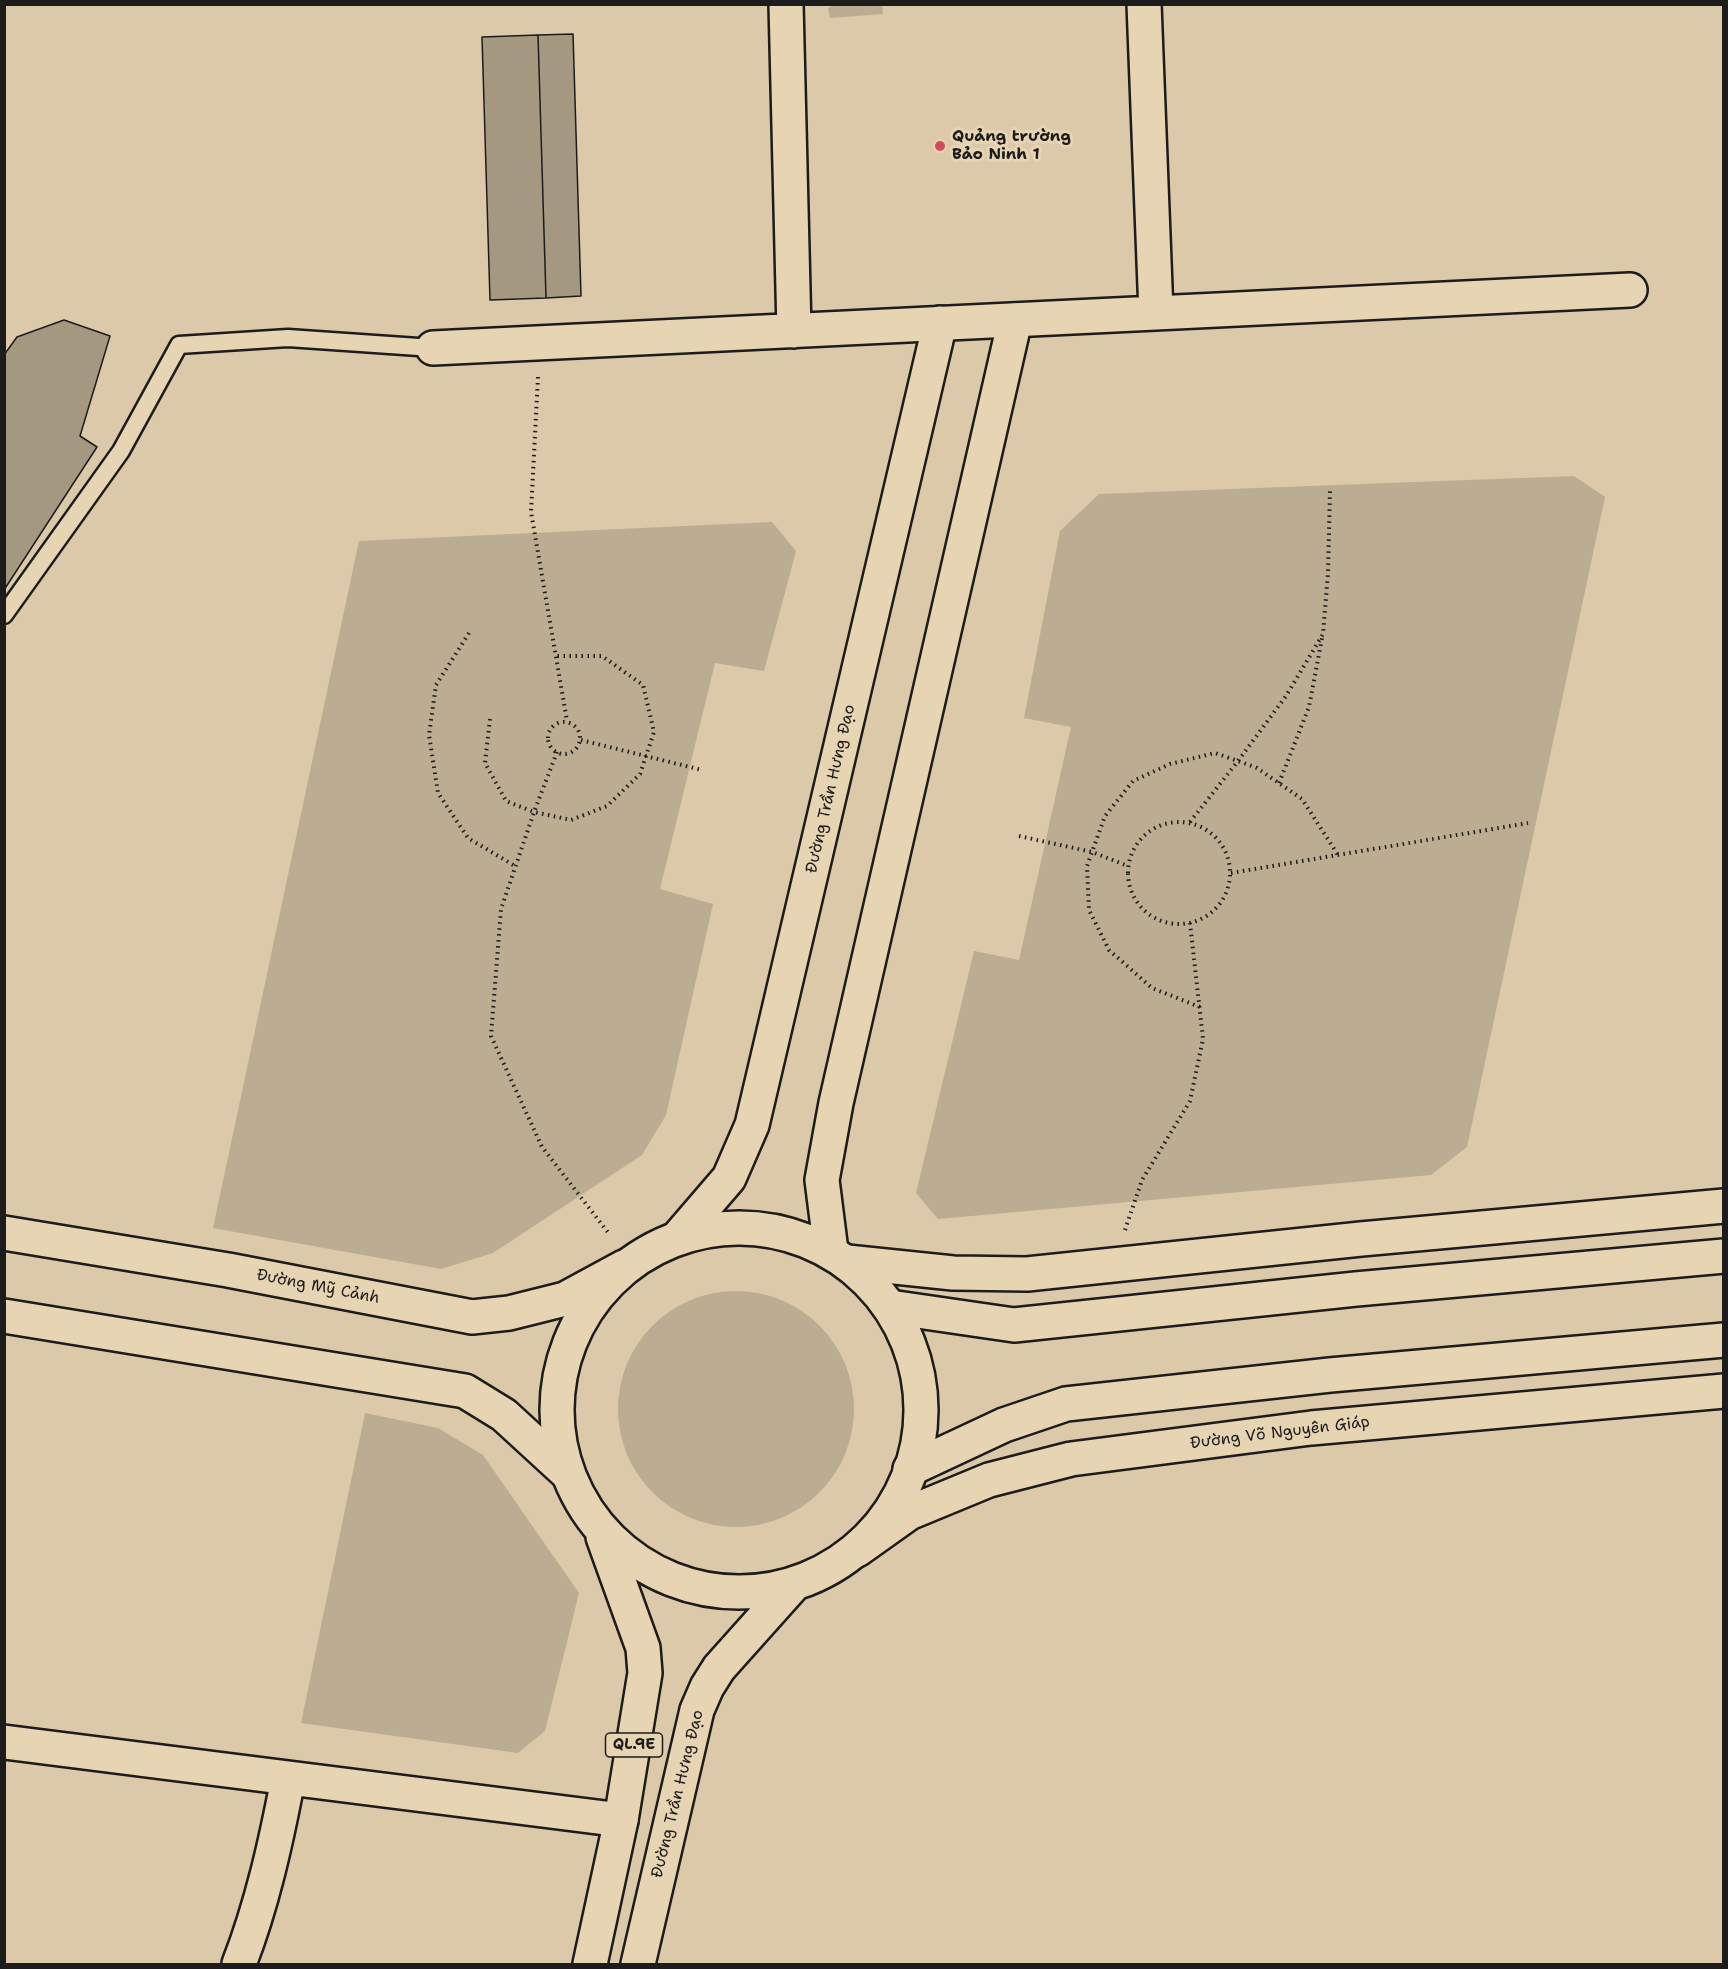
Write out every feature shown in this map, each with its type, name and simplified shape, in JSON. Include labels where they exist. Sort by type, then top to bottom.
[{"type":"street","points":[[786,4],[794,331]]},
{"type":"street","points":[[1144,4],[1156,313]]},
{"type":"street","points":[[433,348],[1630,290]]},
{"type":"street","points":[[839,1257],[822,1180],[836,1103],[1015,320]]},
{"type":"street","name":"Đường Trần Hưng Đạo","points":[[680,1235],[729,1179],[752,1125],[940,323]]},
{"type":"street","points":[[839,1257],[953,1273],[1027,1274],[1361,1239],[1724,1206]]},
{"type":"street","points":[[680,1235],[735,1225],[790,1232],[839,1257],[882,1294],[910,1342],[922,1397],[917,1453],[895,1504],[857,1550]]},
{"type":"street","name":"Đường Mỹ Cảnh","points":[[4,1233],[228,1270],[471,1317],[509,1313],[565,1299],[680,1235]]},
{"type":"street","points":[[890,1307],[1014,1325],[1356,1289],[1724,1256]]},
{"type":"street","points":[[600,1529],[593,1523],[565,1471],[555,1413],[564,1354],[591,1301],[627,1264]]},
{"type":"street","points":[[4,1316],[465,1391],[504,1415],[565,1471]]},
{"type":"street","points":[[910,1469],[1004,1425],[1066,1404],[1330,1375],[1724,1340]]},
{"type":"street","name":"Đường Võ Nguyên Giáp","points":[[600,1529],[636,1563],[690,1588],[749,1594],[807,1581],[857,1550],[909,1513],[989,1479],[1071,1459],[1311,1428],[1724,1391]]},
{"type":"street","name":"QL.9E","points":[[590,1965],[621,1820],[645,1673],[643,1648],[600,1529]]},
{"type":"street","name":"Đường Trần Hưng Đạo","points":[[638,1965],[697,1710],[707,1687],[719,1668],[795,1583]]},
{"type":"street","points":[[4,1742],[621,1820]]},
{"type":"street","points":[[239,1965],[249,1939],[275,1847],[288,1779]]},
{"type":"lane","points":[[4,615],[121,451],[179,345],[288,338],[433,348]]},
{"type":"path","points":[[539,343],[531,512],[567,721]]},
{"type":"path","points":[[1279,783],[1309,707],[1323,634],[1328,573],[1330,491]]},
{"type":"path","points":[[469,633],[436,685],[429,735],[438,793],[468,838],[515,866]]},
{"type":"path","points":[[1190,822],[1286,696],[1323,634]]},
{"type":"path","points":[[490,719],[485,763],[506,801],[534,812],[571,820],[607,806],[640,774],[654,732],[643,685],[602,656],[556,656]]},
{"type":"path","points":[[567,721],[576,725],[581,740],[572,752],[556,753],[549,744],[549,733],[555,724],[567,721]]},
{"type":"path","points":[[581,740],[702,770]]},
{"type":"path","points":[[556,753],[501,909],[491,1036],[542,1147],[627,1264]]},
{"type":"path","points":[[1200,1007],[1152,988],[1108,950],[1089,910],[1087,866],[1105,816],[1133,781],[1170,764],[1215,753],[1238,761],[1257,768],[1302,799],[1338,855]]},
{"type":"path","points":[[1172,821],[1190,822],[1206,828],[1220,840],[1228,856],[1231,873],[1228,890],[1219,905],[1205,917],[1190,923],[1174,924],[1158,920],[1144,910],[1134,898],[1128,882],[1128,866],[1143,836],[1156,826],[1172,821]]},
{"type":"path","points":[[1231,873],[1528,823]]},
{"type":"path","points":[[1019,836],[1092,852],[1128,866]]},
{"type":"path","points":[[1113,1264],[1142,1180],[1190,1101],[1203,1039],[1190,923]]},
{"type":"shaded area","points":[[835,4],[882,5],[883,14],[830,18],[828,8]]},
{"type":"shaded area","points":[[1574,476],[1605,497],[1467,1147],[1431,1175],[938,1219],[916,1193],[974,951],[1019,960],[1071,727],[1024,718],[1060,531],[1099,494]]},
{"type":"shaded area","points":[[772,522],[796,551],[764,671],[715,663],[660,889],[713,904],[666,1115],[642,1155],[493,1253],[441,1269],[213,1228],[359,541]]},
{"type":"shaded area","points":[[724,1291],[748,1291],[770,1296],[792,1305],[820,1325],[835,1343],[845,1364],[852,1386],[854,1409],[852,1432],[845,1454],[835,1475],[820,1493],[802,1508],[770,1522],[748,1527],[724,1527],[702,1522],[670,1508],[644,1484],[637,1475],[623,1443],[618,1421],[618,1397],[623,1375],[637,1343],[661,1317],[670,1310],[702,1296]]},
{"type":"shaded area","points":[[365,1413],[438,1428],[483,1455],[579,1593],[545,1731],[518,1753],[301,1723]]},
{"type":"building","points":[[573,34],[581,296],[546,298],[538,35]]},
{"type":"building","points":[[538,35],[546,298],[490,300],[482,37]]},
{"type":"building","points":[[64,320],[110,336],[80,436],[97,447],[4,590],[4,355],[17,337]]},
{"type":"place","name":"Quảng trường Bảo Ninh 1","points":[[940,146]]}]
